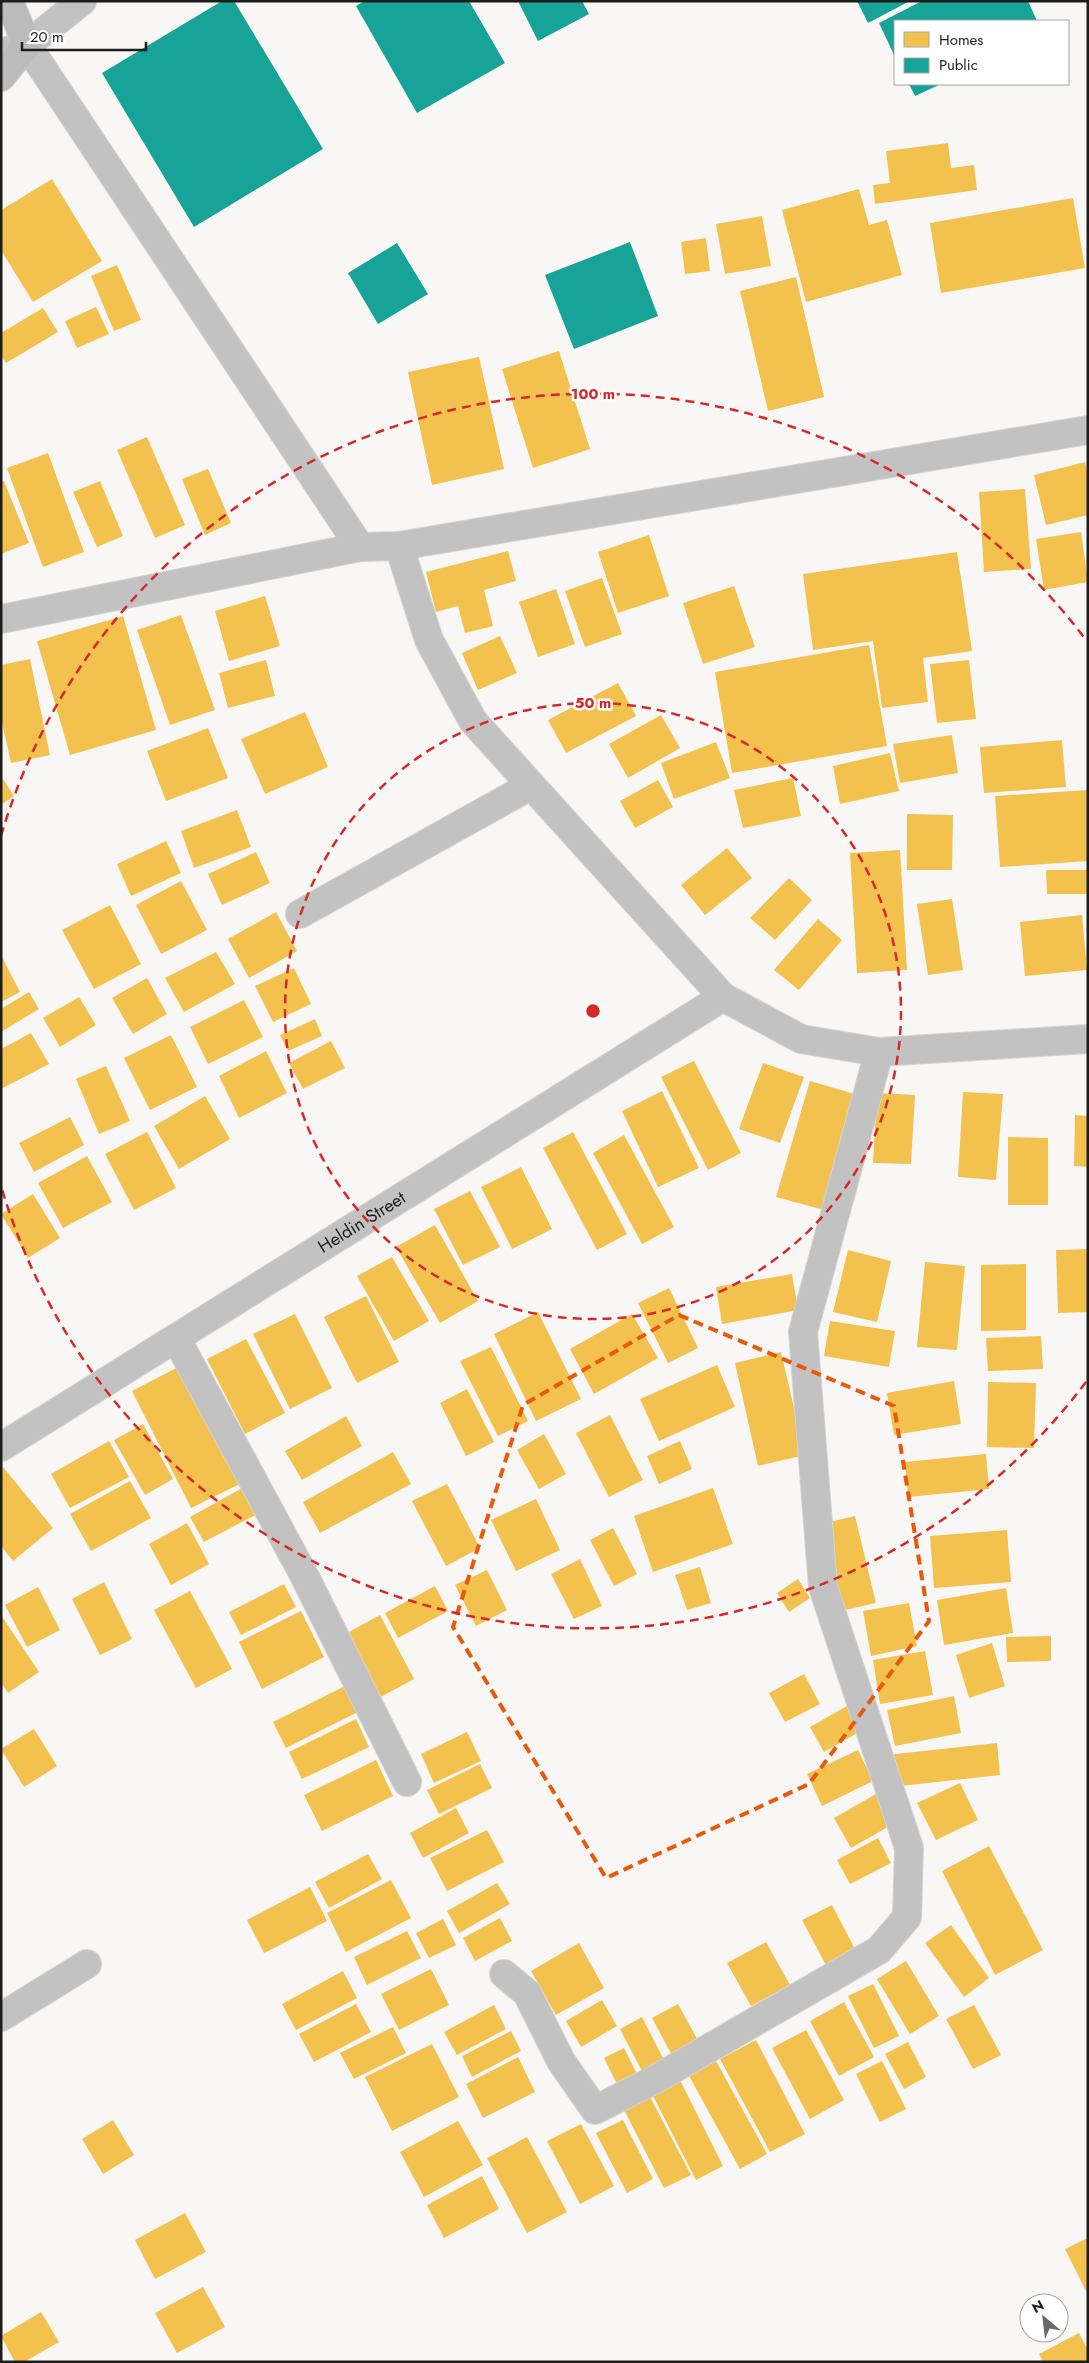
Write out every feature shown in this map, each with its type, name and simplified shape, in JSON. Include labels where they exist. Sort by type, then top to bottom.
[{"type":"main road","points":[[1,77],[27,45],[9,1]]},
{"type":"street","points":[[1,53],[27,45],[82,1]]},
{"type":"street","points":[[27,45],[360,547]]},
{"type":"street","points":[[1,619],[360,547],[399,546],[1088,430]]},
{"type":"street","points":[[399,546],[429,640],[473,721],[723,998],[801,1039],[879,1052],[1088,1039]]},
{"type":"street","points":[[300,914],[530,786]]},
{"type":"street","name":"Heldin Street","points":[[1,1447],[723,998]]},
{"type":"street","points":[[504,1974],[527,1993],[561,2061],[596,2110],[654,2080],[879,1950],[906,1918],[908,1848],[823,1587],[803,1332],[879,1052]]},
{"type":"street","points":[[176,1338],[305,1577],[407,1782]]},
{"type":"street","points":[[1,2017],[87,1964]]},
{"type":"highlighted area","points":[[679,1315],[894,1406],[929,1621],[809,1784],[606,1878],[453,1627],[523,1405]]},
{"type":"building: Homes","points":[[948,143],[951,168],[974,165],[977,190],[875,204],[873,185],[890,183],[886,151]]},
{"type":"building: Homes","points":[[52,179],[102,261],[33,302],[1,250],[1,210]]},
{"type":"building: Homes","points":[[859,189],[869,225],[887,220],[902,275],[806,302],[782,210]]},
{"type":"building: Homes","points":[[1073,198],[1085,268],[941,293],[930,223]]},
{"type":"building: Homes","points":[[762,216],[771,266],[725,274],[716,224]]},
{"type":"building: Homes","points":[[706,238],[710,271],[685,274],[681,242]]},
{"type":"building: Homes","points":[[117,265],[141,320],[114,331],[91,276]]},
{"type":"building: Homes","points":[[796,277],[824,397],[768,411],[740,291]]},
{"type":"building: Homes","points":[[96,307],[109,334],[77,348],[65,321]]},
{"type":"building: Homes","points":[[43,308],[58,332],[6,363],[1,355],[1,333]]},
{"type":"building: Homes","points":[[559,351],[590,449],[533,468],[502,369]]},
{"type":"building: Homes","points":[[479,357],[504,469],[432,485],[408,372]]},
{"type":"building: Homes","points":[[147,437],[185,525],[155,538],[117,450]]},
{"type":"building: Homes","points":[[48,453],[84,552],[43,567],[7,468]]},
{"type":"building: Homes","points":[[1085,462],[1088,476],[1088,515],[1046,525],[1034,475]]},
{"type":"building: Homes","points":[[208,469],[231,523],[205,535],[182,479]]},
{"type":"building: Homes","points":[[4,481],[29,543],[1,554],[1,482]]},
{"type":"building: Homes","points":[[100,481],[123,536],[97,547],[73,492]]},
{"type":"building: Homes","points":[[1025,489],[1031,569],[984,572],[979,492]]},
{"type":"building: Homes","points":[[1081,532],[1088,582],[1044,590],[1036,539]]},
{"type":"building: Homes","points":[[649,535],[669,596],[618,613],[598,552]]},
{"type":"building: Homes","points":[[508,551],[516,581],[484,590],[493,626],[465,633],[458,606],[436,612],[426,572]]},
{"type":"building: Homes","points":[[957,552],[972,651],[923,658],[928,702],[882,708],[873,641],[813,650],[803,574]]},
{"type":"building: Homes","points":[[602,578],[622,634],[585,647],[565,591]]},
{"type":"building: Homes","points":[[734,586],[755,647],[703,664],[683,603]]},
{"type":"building: Homes","points":[[556,589],[575,644],[538,657],[519,602]]},
{"type":"building: Homes","points":[[265,596],[280,646],[229,661],[215,611]]},
{"type":"building: Homes","points":[[181,615],[215,710],[170,725],[137,630]]},
{"type":"building: Homes","points":[[123,616],[156,730],[70,755],[37,641]]},
{"type":"building: Homes","points":[[500,636],[517,673],[478,690],[462,653]]},
{"type":"building: Homes","points":[[869,645],[887,746],[732,773],[715,672]]},
{"type":"building: Homes","points":[[30,659],[50,755],[11,763],[1,718],[1,665]]},
{"type":"building: Homes","points":[[266,660],[275,696],[228,708],[219,673]]},
{"type":"building: Homes","points":[[969,660],[976,719],[937,723],[930,664]]},
{"type":"building: Homes","points":[[618,683],[636,716],[566,753],[548,720]]},
{"type":"building: Homes","points":[[305,712],[328,767],[265,794],[241,739]]},
{"type":"building: Homes","points":[[661,715],[680,748],[628,778],[609,744]]},
{"type":"building: Homes","points":[[208,728],[228,778],[166,801],[147,751]]},
{"type":"building: Homes","points":[[952,735],[958,773],[900,783],[893,744]]},
{"type":"building: Homes","points":[[1062,740],[1066,787],[984,793],[980,747]]},
{"type":"building: Homes","points":[[716,742],[730,778],[674,799],[661,763]]},
{"type":"building: Homes","points":[[890,753],[899,791],[840,804],[833,766]]},
{"type":"building: Homes","points":[[1,776],[14,796],[1,805]]},
{"type":"building: Homes","points":[[793,778],[801,816],[743,828],[734,790]]},
{"type":"building: Homes","points":[[658,780],[673,807],[635,828],[620,801]]},
{"type":"building: Homes","points":[[1088,790],[1088,861],[1000,867],[995,796]]},
{"type":"building: Homes","points":[[237,810],[251,847],[194,868],[181,831]]},
{"type":"building: Homes","points":[[907,814],[953,815],[952,870],[907,870]]},
{"type":"building: Homes","points":[[166,841],[181,873],[131,896],[117,864]]},
{"type":"building: Homes","points":[[727,848],[752,878],[705,915],[681,885]]},
{"type":"building: Homes","points":[[900,850],[907,970],[857,973],[850,853]]},
{"type":"building: Homes","points":[[256,852],[270,883],[222,905],[208,874]]},
{"type":"building: Homes","points":[[1046,870],[1088,870],[1088,894],[1047,894]]},
{"type":"building: Homes","points":[[789,878],[812,900],[775,940],[750,918]]},
{"type":"building: Homes","points":[[181,881],[207,930],[161,954],[136,905]]},
{"type":"building: Homes","points":[[952,899],[963,970],[928,975],[917,904]]},
{"type":"building: Homes","points":[[110,905],[141,964],[94,989],[62,930]]},
{"type":"building: Homes","points":[[276,912],[297,951],[249,978],[228,939]]},
{"type":"building: Homes","points":[[1082,915],[1087,970],[1025,976],[1020,922]]},
{"type":"building: Homes","points":[[818,919],[842,940],[799,990],[774,970]]},
{"type":"building: Homes","points":[[216,952],[235,984],[184,1012],[165,978]]},
{"type":"building: Homes","points":[[1,955],[20,992],[1,1002]]},
{"type":"building: Homes","points":[[294,968],[311,1004],[273,1022],[255,986]]},
{"type":"building: Homes","points":[[147,978],[167,1014],[133,1034],[112,998]]},
{"type":"building: Homes","points":[[29,992],[39,1009],[1,1032],[1,1009]]},
{"type":"building: Homes","points":[[79,997],[96,1025],[60,1047],[43,1018]]},
{"type":"building: Homes","points":[[244,1000],[263,1037],[208,1064],[190,1027]]},
{"type":"building: Homes","points":[[315,1019],[322,1036],[288,1051],[280,1035]]},
{"type":"building: Homes","points":[[31,1033],[49,1064],[1,1089],[1,1049]]},
{"type":"building: Homes","points":[[171,1035],[197,1087],[150,1110],[124,1058]]},
{"type":"building: Homes","points":[[331,1041],[345,1068],[303,1089],[289,1063]]},
{"type":"building: Homes","points":[[266,1051],[287,1093],[239,1118],[219,1076]]},
{"type":"building: Homes","points":[[694,1061],[741,1153],[708,1170],[661,1077]]},
{"type":"building: Homes","points":[[763,1063],[804,1077],[780,1143],[739,1129]]},
{"type":"building: Homes","points":[[106,1066],[130,1121],[99,1134],[76,1079]]},
{"type":"building: Homes","points":[[810,1081],[858,1095],[824,1210],[776,1197]]},
{"type":"building: Homes","points":[[662,1091],[699,1168],[658,1187],[622,1111]]},
{"type":"building: Homes","points":[[963,1092],[1003,1094],[996,1180],[958,1177]]},
{"type":"building: Homes","points":[[877,1093],[915,1095],[911,1164],[873,1163]]},
{"type":"building: Homes","points":[[205,1096],[230,1139],[179,1169],[154,1126]]},
{"type":"building: Homes","points":[[1075,1115],[1088,1116],[1088,1167],[1074,1166]]},
{"type":"building: Homes","points":[[70,1117],[84,1145],[34,1172],[19,1143]]},
{"type":"building: Homes","points":[[147,1132],[176,1188],[134,1210],[105,1154]]},
{"type":"building: Homes","points":[[573,1132],[627,1234],[597,1250],[543,1148]]},
{"type":"building: Homes","points":[[624,1135],[674,1227],[642,1244],[593,1153]]},
{"type":"building: Homes","points":[[1008,1137],[1048,1138],[1048,1205],[1008,1205]]},
{"type":"building: Homes","points":[[87,1156],[112,1202],[63,1228],[38,1183]]},
{"type":"building: Homes","points":[[521,1167],[552,1229],[512,1249],[481,1187]]},
{"type":"building: Homes","points":[[470,1191],[500,1247],[463,1265],[434,1209]]},
{"type":"building: Homes","points":[[33,1194],[60,1238],[28,1258],[1,1214]]},
{"type":"building: Homes","points":[[435,1225],[478,1301],[440,1323],[396,1247]]},
{"type":"building: Homes","points":[[1088,1249],[1088,1312],[1058,1313],[1056,1250]]},
{"type":"building: Homes","points":[[848,1250],[891,1261],[877,1322],[833,1312]]},
{"type":"building: Homes","points":[[392,1257],[429,1321],[394,1341],[357,1276]]},
{"type":"building: Homes","points":[[925,1262],[965,1266],[957,1350],[917,1347]]},
{"type":"building: Homes","points":[[1026,1264],[1026,1330],[981,1331],[981,1265]]},
{"type":"building: Homes","points":[[792,1274],[798,1310],[722,1324],[716,1287]]},
{"type":"building: Homes","points":[[669,1288],[698,1348],[668,1363],[638,1303]]},
{"type":"building: Homes","points":[[366,1296],[399,1362],[357,1383],[324,1317]]},
{"type":"building: Homes","points":[[538,1312],[581,1399],[536,1421],[494,1334]]},
{"type":"building: Homes","points":[[295,1314],[332,1388],[290,1409],[253,1334]]},
{"type":"building: Homes","points":[[632,1314],[658,1358],[594,1394],[570,1349]]},
{"type":"building: Homes","points":[[830,1321],[895,1331],[889,1367],[824,1356]]},
{"type":"building: Homes","points":[[1041,1336],[1043,1369],[988,1371],[986,1338]]},
{"type":"building: Homes","points":[[246,1339],[285,1413],[245,1434],[207,1359]]},
{"type":"building: Homes","points":[[491,1347],[528,1421],[498,1436],[460,1361]]},
{"type":"building: Homes","points":[[781,1352],[805,1455],[758,1466],[735,1363]]},
{"type":"building: Homes","points":[[184,1364],[244,1482],[191,1508],[132,1391]]},
{"type":"building: Homes","points":[[717,1365],[735,1407],[659,1441],[640,1399]]},
{"type":"building: Homes","points":[[954,1381],[961,1424],[894,1435],[887,1393]]},
{"type":"building: Homes","points":[[988,1382],[1036,1383],[1034,1448],[987,1447]]},
{"type":"building: Homes","points":[[467,1389],[494,1442],[466,1456],[440,1403]]},
{"type":"building: Homes","points":[[610,1415],[643,1480],[609,1497],[576,1433]]},
{"type":"building: Homes","points":[[346,1416],[362,1446],[302,1480],[285,1451]]},
{"type":"building: Homes","points":[[143,1424],[173,1479],[145,1495],[114,1440]]},
{"type":"building: Homes","points":[[544,1434],[566,1474],[539,1489],[517,1450]]},
{"type":"building: Homes","points":[[109,1441],[129,1477],[70,1508],[51,1474]]},
{"type":"building: Homes","points":[[680,1441],[692,1469],[659,1484],[647,1456]]},
{"type":"building: Homes","points":[[393,1452],[411,1484],[320,1533],[303,1502]]},
{"type":"building: Homes","points":[[986,1454],[989,1489],[908,1497],[905,1462]]},
{"type":"building: Homes","points":[[3,1467],[53,1528],[13,1561],[1,1546],[1,1468]]},
{"type":"building: Homes","points":[[130,1481],[151,1518],[91,1551],[70,1514]]},
{"type":"building: Homes","points":[[447,1484],[480,1548],[446,1566],[412,1501]]},
{"type":"building: Homes","points":[[246,1486],[261,1512],[204,1542],[190,1517]]},
{"type":"building: Homes","points":[[713,1488],[733,1544],[653,1572],[634,1516]]},
{"type":"building: Homes","points":[[536,1499],[560,1550],[516,1571],[491,1520]]},
{"type":"building: Homes","points":[[855,1516],[876,1603],[841,1611],[821,1524]]},
{"type":"building: Homes","points":[[187,1523],[209,1564],[171,1585],[149,1544]]},
{"type":"building: Homes","points":[[613,1528],[637,1574],[614,1586],[590,1540]]},
{"type":"building: Homes","points":[[1007,1530],[1011,1582],[934,1588],[930,1536]]},
{"type":"building: Homes","points":[[580,1559],[602,1606],[574,1619],[551,1574]]},
{"type":"building: Homes","points":[[700,1567],[711,1603],[687,1610],[675,1575]]},
{"type":"building: Homes","points":[[487,1570],[507,1610],[476,1626],[455,1585]]},
{"type":"building: Homes","points":[[798,1579],[810,1598],[789,1612],[777,1593]]},
{"type":"building: Homes","points":[[104,1582],[132,1639],[100,1655],[72,1599]]},
{"type":"building: Homes","points":[[284,1584],[296,1607],[241,1635],[229,1612]]},
{"type":"building: Homes","points":[[435,1586],[448,1611],[398,1638],[385,1613]]},
{"type":"building: Homes","points":[[38,1587],[60,1630],[27,1647],[5,1605]]},
{"type":"building: Homes","points":[[1006,1588],[1013,1633],[944,1645],[937,1600]]},
{"type":"building: Homes","points":[[190,1591],[232,1669],[196,1688],[154,1610]]},
{"type":"building: Homes","points":[[909,1603],[917,1646],[871,1656],[863,1611]]},
{"type":"building: Homes","points":[[301,1611],[324,1657],[262,1689],[239,1642]]},
{"type":"building: Homes","points":[[1,1615],[39,1672],[8,1693],[1,1682]]},
{"type":"building: Homes","points":[[380,1615],[414,1679],[379,1698],[345,1634]]},
{"type":"building: Homes","points":[[1051,1636],[1051,1661],[1007,1662],[1006,1637]]},
{"type":"building: Homes","points":[[992,1643],[1005,1686],[969,1698],[956,1655]]},
{"type":"building: Homes","points":[[925,1651],[933,1695],[880,1704],[873,1660]]},
{"type":"building: Homes","points":[[804,1674],[820,1704],[785,1722],[769,1693]]},
{"type":"building: Homes","points":[[347,1685],[360,1711],[286,1748],[273,1722]]},
{"type":"building: Homes","points":[[954,1696],[961,1733],[895,1746],[887,1710]]},
{"type":"building: Homes","points":[[847,1706],[861,1731],[824,1752],[810,1727]]},
{"type":"building: Homes","points":[[356,1719],[369,1747],[302,1779],[289,1752]]},
{"type":"building: Homes","points":[[34,1729],[57,1766],[24,1787],[1,1749]]},
{"type":"building: Homes","points":[[467,1732],[481,1761],[434,1783],[421,1754]]},
{"type":"building: Homes","points":[[997,1743],[1000,1775],[891,1787],[887,1755]]},
{"type":"building: Homes","points":[[858,1750],[873,1781],[822,1806],[807,1774]]},
{"type":"building: Homes","points":[[376,1760],[393,1796],[322,1831],[304,1795]]},
{"type":"building: Homes","points":[[480,1764],[492,1788],[439,1814],[427,1790]]},
{"type":"building: Homes","points":[[960,1783],[978,1820],[936,1840],[917,1803]]},
{"type":"building: Homes","points":[[876,1794],[893,1824],[851,1848],[834,1818]]},
{"type":"building: Homes","points":[[456,1808],[469,1833],[423,1858],[410,1833]]},
{"type":"building: Homes","points":[[487,1830],[504,1862],[447,1891],[430,1858]]},
{"type":"building: Homes","points":[[878,1838],[891,1863],[850,1884],[837,1860]]},
{"type":"building: Homes","points":[[989,1846],[1043,1950],[995,1975],[942,1871]]},
{"type":"building: Homes","points":[[368,1854],[382,1879],[329,1908],[315,1882]]},
{"type":"building: Homes","points":[[391,1880],[411,1918],[346,1952],[327,1913]]},
{"type":"building: Homes","points":[[497,1883],[510,1904],[459,1933],[447,1911]]},
{"type":"building: Homes","points":[[310,1887],[327,1921],[264,1953],[247,1920]]},
{"type":"building: Homes","points":[[832,1905],[857,1953],[828,1969],[802,1920]]},
{"type":"building: Homes","points":[[500,1918],[512,1941],[475,1961],[463,1938]]},
{"type":"building: Homes","points":[[443,1919],[456,1945],[429,1958],[416,1933]]},
{"type":"building: Homes","points":[[951,1925],[989,1978],[964,1997],[925,1943]]},
{"type":"building: Homes","points":[[407,1931],[421,1958],[367,1985],[354,1957]]},
{"type":"building: Homes","points":[[766,1942],[790,1985],[751,2006],[727,1963]]},
{"type":"building: Homes","points":[[579,1943],[604,1988],[556,2015],[531,1971]]},
{"type":"building: Homes","points":[[906,1961],[939,2016],[910,2034],[877,1979]]},
{"type":"building: Homes","points":[[431,1969],[449,2005],[399,2030],[381,1994]]},
{"type":"building: Homes","points":[[343,1971],[357,1998],[296,2030],[282,2004]]},
{"type":"building: Homes","points":[[873,1984],[899,2036],[874,2048],[848,1996]]},
{"type":"building: Homes","points":[[602,2000],[617,2026],[581,2047],[566,2021]]},
{"type":"building: Homes","points":[[844,2002],[874,2057],[839,2076],[810,2021]]},
{"type":"building: Homes","points":[[356,2004],[371,2032],[314,2062],[299,2034]]},
{"type":"building: Homes","points":[[678,2004],[701,2046],[675,2061],[652,2018]]},
{"type":"building: Homes","points":[[494,2005],[506,2029],[457,2055],[444,2032]]},
{"type":"building: Homes","points":[[974,2005],[1001,2055],[973,2069],[946,2019]]},
{"type":"building: Homes","points":[[642,2017],[666,2064],[644,2075],[620,2029]]},
{"type":"building: Homes","points":[[393,2027],[406,2053],[354,2079],[340,2053]]},
{"type":"building: Homes","points":[[806,2030],[844,2100],[810,2119],[772,2048]]},
{"type":"building: Homes","points":[[511,2031],[521,2051],[472,2077],[462,2056]]},
{"type":"building: Homes","points":[[756,2040],[805,2134],[770,2152],[720,2059]]},
{"type":"building: Homes","points":[[908,2042],[926,2077],[904,2089],[885,2054]]},
{"type":"building: Homes","points":[[432,2044],[459,2097],[392,2131],[365,2077]]},
{"type":"building: Homes","points":[[624,2048],[639,2078],[619,2088],[604,2058]]},
{"type":"building: Homes","points":[[518,2057],[535,2092],[483,2118],[466,2084]]},
{"type":"building: Homes","points":[[715,2059],[767,2154],[740,2169],[688,2074]]},
{"type":"building: Homes","points":[[882,2061],[906,2109],[880,2122],[856,2074]]},
{"type":"building: Homes","points":[[678,2076],[723,2166],[696,2180],[650,2090]]},
{"type":"building: Homes","points":[[648,2093],[691,2175],[664,2188],[622,2106]]},
{"type":"building: Homes","points":[[113,2120],[134,2155],[103,2174],[82,2139]]},
{"type":"building: Homes","points":[[623,2120],[653,2179],[627,2193],[596,2133]]},
{"type":"building: Homes","points":[[458,2121],[483,2165],[424,2197],[400,2152]]},
{"type":"building: Homes","points":[[581,2124],[614,2186],[580,2204],[547,2141]]},
{"type":"building: Homes","points":[[527,2137],[567,2212],[527,2233],[487,2158]]},
{"type":"building: Homes","points":[[482,2176],[499,2209],[444,2238],[427,2205]]},
{"type":"building: Homes","points":[[185,2213],[206,2252],[155,2279],[135,2240]]},
{"type":"building: Homes","points":[[1088,2238],[1088,2295],[1065,2249]]},
{"type":"building: Homes","points":[[203,2287],[225,2327],[177,2353],[155,2313]]},
{"type":"building: Homes","points":[[41,2312],[59,2342],[24,2362],[15,2362],[1,2336]]},
{"type":"building: Homes","points":[[1079,2333],[1088,2350],[1088,2362],[1043,2362],[1039,2354],[1060,2343],[1069,2343],[1069,2338]]},
{"type":"building: Public","points":[[222,1],[234,1],[323,149],[194,227],[102,73]]},
{"type":"building: Public","points":[[365,1],[469,1],[505,63],[417,113],[356,6]]},
{"type":"building: Public","points":[[518,1],[582,1],[589,14],[538,41]]},
{"type":"building: Public","points":[[857,1],[910,1],[868,23]]},
{"type":"building: Public","points":[[922,1],[1028,1],[1037,20],[894,20],[894,55],[879,23]]},
{"type":"building: Public","points":[[910,85],[939,85],[915,96]]},
{"type":"building: Public","points":[[630,242],[658,316],[574,349],[545,275]]},
{"type":"building: Public","points":[[397,243],[428,294],[378,324],[348,273]]}]
